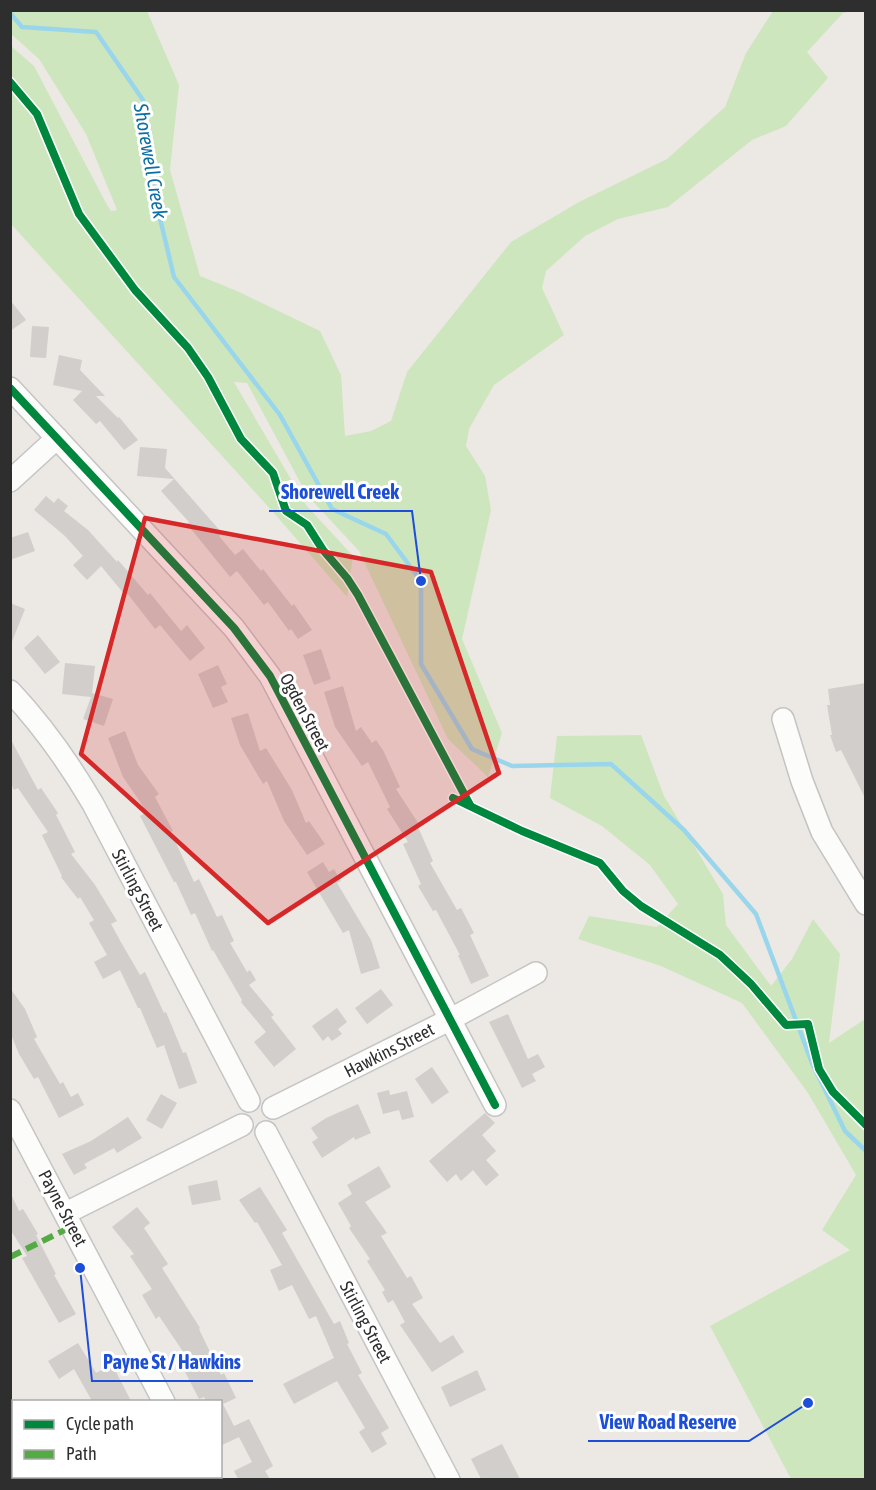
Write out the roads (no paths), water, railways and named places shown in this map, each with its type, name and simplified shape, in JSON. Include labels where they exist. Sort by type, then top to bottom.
[{"type":"street","name":"Ogden Street","points":[[10,388],[234,628],[270,676],[495,1105]]},
{"type":"street","points":[[10,481],[57,438]]},
{"type":"street","name":"Stirling Street","points":[[10,691],[34,717],[68,762],[98,814],[249,1101]]},
{"type":"street","points":[[783,719],[802,781],[822,832],[863,892]]},
{"type":"street","name":"Hawkins Street","points":[[273,1108],[449,1020],[536,973]]},
{"type":"street","points":[[260,1099],[273,1108],[275,1119],[266,1132],[255,1134],[242,1125],[240,1120],[242,1109],[249,1101],[260,1099]]},
{"type":"street","name":"Payne Street","points":[[10,1110],[163,1400]]},
{"type":"street","points":[[66,1214],[242,1125]]},
{"type":"street","name":"Stirling Street","points":[[266,1132],[449,1479]]},
{"type":"waterway","name":"Shorewell Creek","points":[[10,13],[22,27],[96,32],[143,100],[153,189],[174,277],[280,415],[332,509],[386,534],[421,581],[421,664],[472,749],[512,766],[611,764],[684,830],[756,914],[812,1063],[845,1131],[866,1151]]},
{"type":"place","name":"Shorewell Creek","points":[[421,581]]},
{"type":"place","name":"Payne St / Hawkins","points":[[80,1268]]},
{"type":"place","name":"View Road Reserve","points":[[808,1403]]}]
